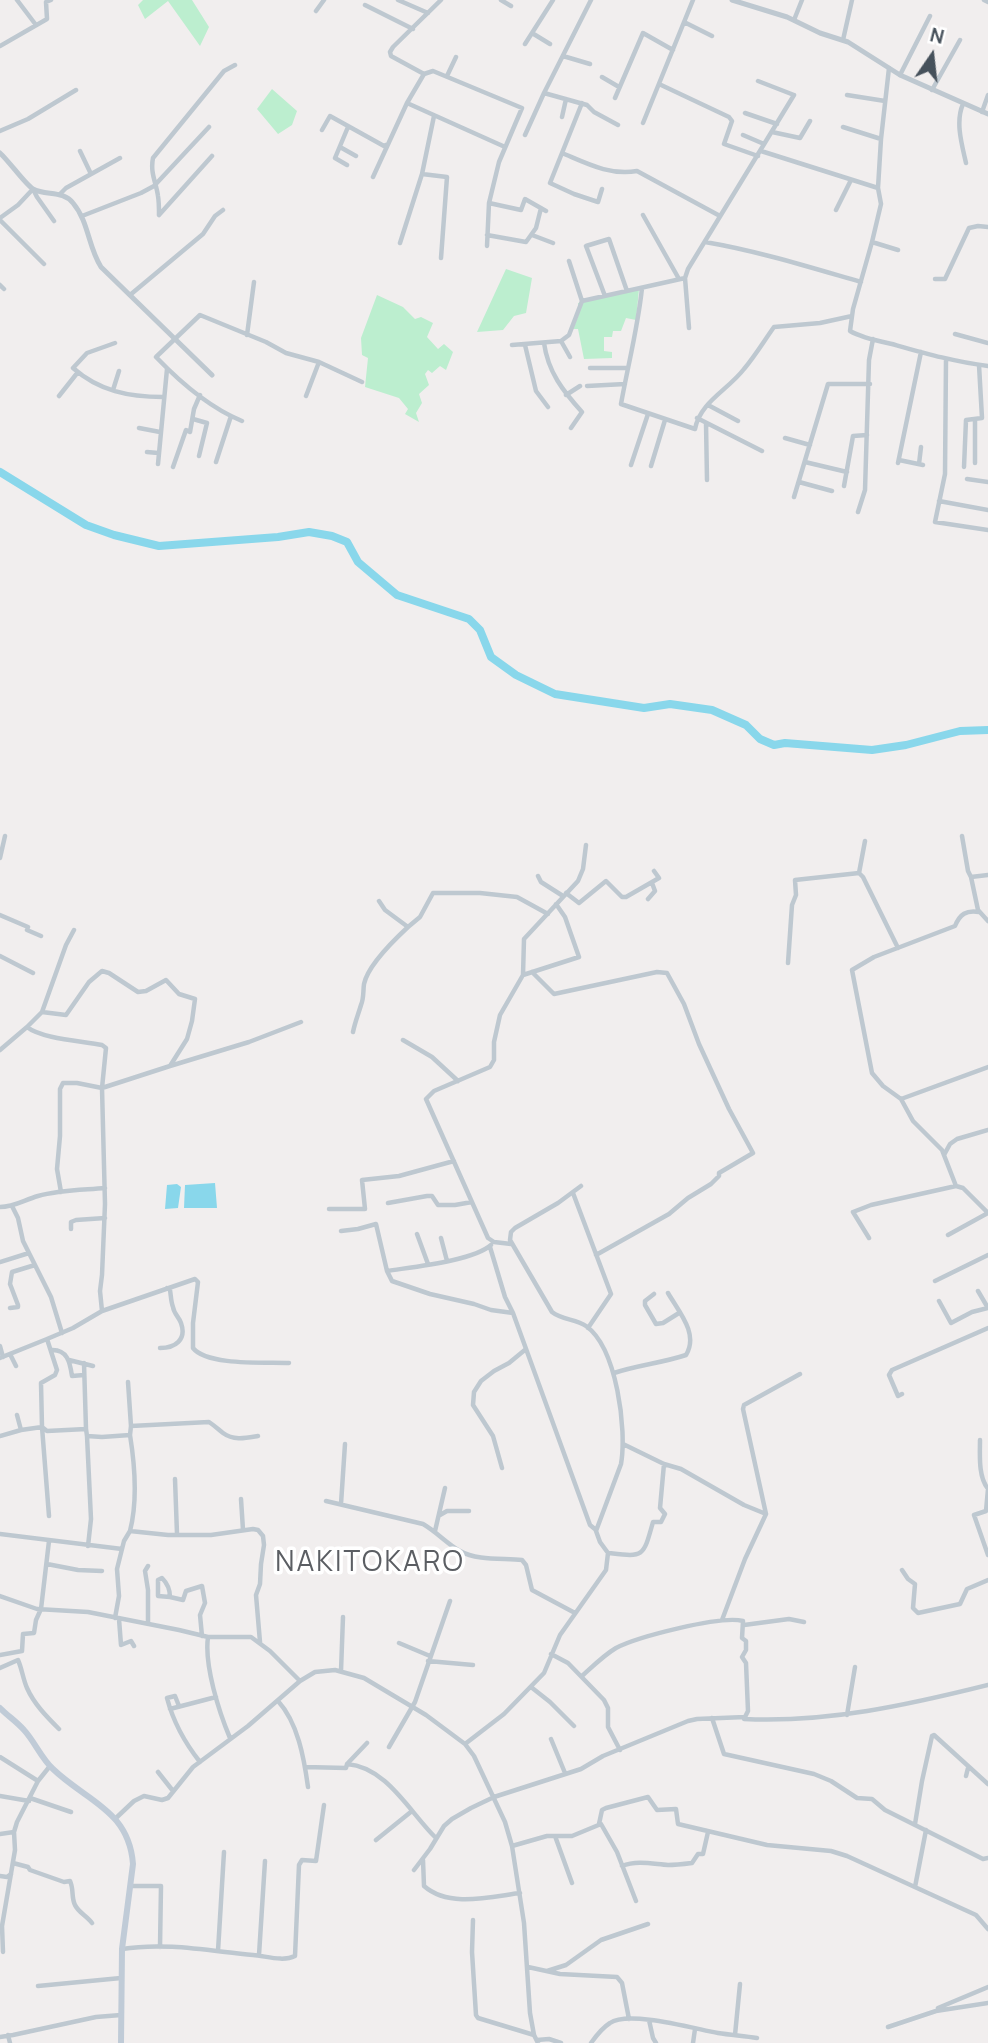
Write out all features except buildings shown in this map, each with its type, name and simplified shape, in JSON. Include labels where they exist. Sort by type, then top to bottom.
[{"type":"main road","points":[[0,1708],[24,1730],[50,1766],[116,1818],[126,1834],[132,1852],[122,1949],[121,2043]]},
{"type":"street","points":[[17,0],[36,25]]},
{"type":"street","points":[[0,47],[47,19],[46,2],[51,0]]},
{"type":"street","points":[[316,12],[324,0]]},
{"type":"street","points":[[398,0],[428,13]]},
{"type":"street","points":[[424,74],[391,56],[390,52],[441,0]]},
{"type":"street","points":[[501,0],[511,6]]},
{"type":"street","points":[[525,44],[553,0]]},
{"type":"street","points":[[525,135],[592,0]]},
{"type":"street","points":[[643,123],[694,0]]},
{"type":"street","points":[[732,0],[794,20],[820,33],[843,40],[900,75],[985,113],[988,95]]},
{"type":"street","points":[[756,8],[759,0]]},
{"type":"street","points":[[794,20],[802,0]]},
{"type":"street","points":[[843,40],[852,0]]},
{"type":"street","points":[[365,5],[414,29]]},
{"type":"street","points":[[900,75],[930,16]]},
{"type":"street","points":[[684,22],[712,36]]},
{"type":"street","points":[[532,33],[550,44]]},
{"type":"street","points":[[615,98],[643,33],[673,50]]},
{"type":"street","points":[[932,90],[960,40]]},
{"type":"street","points":[[563,56],[590,64]]},
{"type":"street","points":[[447,76],[456,57]]},
{"type":"street","points":[[212,156],[159,215],[153,158],[224,71],[236,65]]},
{"type":"street","points":[[889,68],[878,188],[881,204],[850,331],[946,359],[988,366]]},
{"type":"street","points":[[373,177],[407,103],[424,74],[433,71],[522,108],[499,162],[489,203],[487,246]]},
{"type":"street","points":[[601,78],[620,87]]},
{"type":"street","points":[[582,301],[682,279],[794,95],[758,81]]},
{"type":"street","points":[[659,83],[729,117],[732,121],[724,144],[878,188]]},
{"type":"street","points":[[0,131],[28,119],[76,90]]},
{"type":"street","points":[[544,93],[587,105],[594,113],[618,125]]},
{"type":"street","points":[[847,95],[885,101]]},
{"type":"street","points":[[562,117],[566,99]]},
{"type":"street","points":[[407,103],[505,146]]},
{"type":"street","points":[[582,103],[550,183],[598,202],[602,190]]},
{"type":"street","points":[[963,104],[960,112],[961,142],[966,163]]},
{"type":"street","points":[[745,113],[777,124]]},
{"type":"street","points":[[322,130],[330,116],[384,146],[388,144]]},
{"type":"street","points":[[400,243],[422,174],[434,116]]},
{"type":"street","points":[[772,132],[800,138],[810,121]]},
{"type":"street","points":[[82,216],[154,186],[209,127]]},
{"type":"street","points":[[347,165],[335,158],[348,127]]},
{"type":"street","points":[[843,127],[881,139]]},
{"type":"street","points":[[743,135],[765,144]]},
{"type":"street","points":[[340,147],[356,156]]},
{"type":"street","points":[[80,151],[91,174]]},
{"type":"street","points":[[0,153],[33,189],[54,221]]},
{"type":"street","points":[[562,153],[622,174],[637,171],[720,216]]},
{"type":"street","points":[[60,194],[120,158]]},
{"type":"street","points":[[422,174],[447,177],[442,258]]},
{"type":"street","points":[[836,210],[851,180]]},
{"type":"street","points":[[33,189],[60,194],[70,199],[82,216],[94,257],[101,267],[212,375]]},
{"type":"street","points":[[33,189],[0,219],[44,264]]},
{"type":"street","points":[[487,235],[526,242],[543,210],[525,199],[522,210],[489,203]]},
{"type":"street","points":[[130,295],[204,234],[209,223],[223,210]]},
{"type":"street","points":[[643,215],[682,279],[688,328]]},
{"type":"street","points":[[935,279],[945,279],[970,228],[988,228]]},
{"type":"street","points":[[532,235],[552,243]]},
{"type":"street","points":[[605,296],[586,246],[609,239],[627,291]]},
{"type":"street","points":[[873,242],[898,250]]},
{"type":"street","points":[[705,243],[742,248],[861,282]]},
{"type":"street","points":[[512,345],[561,341],[569,335],[582,301],[569,261]]},
{"type":"street","points":[[247,335],[254,282]]},
{"type":"street","points":[[642,288],[638,325],[621,404],[695,429],[697,418],[743,372],[774,327],[820,323],[852,316]]},
{"type":"street","points":[[242,421],[200,395],[156,357],[200,315],[286,354],[319,362],[362,382]]},
{"type":"street","points":[[955,334],[988,343]]},
{"type":"street","points":[[858,512],[865,489],[869,360],[873,339]]},
{"type":"street","points":[[561,341],[570,357]]},
{"type":"street","points":[[115,343],[87,353],[73,369],[102,388],[138,397],[163,397]]},
{"type":"street","points":[[544,343],[553,376],[582,412],[571,428]]},
{"type":"street","points":[[525,345],[536,391],[548,407]]},
{"type":"street","points":[[921,352],[898,462],[921,465],[921,447]]},
{"type":"street","points":[[946,359],[945,474],[935,522],[988,530]]},
{"type":"street","points":[[306,396],[319,362]]},
{"type":"street","points":[[964,467],[966,420],[981,420],[982,417],[979,365]]},
{"type":"street","points":[[158,464],[167,368]]},
{"type":"street","points":[[590,368],[628,368]]},
{"type":"street","points":[[59,396],[78,372]]},
{"type":"street","points":[[113,390],[119,372]]},
{"type":"street","points":[[587,386],[625,384]]},
{"type":"street","points":[[794,497],[828,384],[870,384]]},
{"type":"street","points":[[566,394],[580,386]]},
{"type":"street","points":[[173,467],[186,430],[190,432],[194,409],[200,395]]},
{"type":"street","points":[[708,405],[738,421]]},
{"type":"street","points":[[631,465],[648,414]]},
{"type":"street","points":[[216,462],[231,416]]},
{"type":"street","points":[[697,418],[762,451]]},
{"type":"street","points":[[193,419],[206,423],[199,456]]},
{"type":"street","points":[[651,466],[665,420]]},
{"type":"street","points":[[975,420],[975,463]]},
{"type":"street","points":[[706,423],[707,480]]},
{"type":"street","points":[[139,428],[160,432]]},
{"type":"street","points":[[844,486],[853,436],[867,435]]},
{"type":"street","points":[[785,438],[810,445]]},
{"type":"street","points":[[148,452],[158,453]]},
{"type":"street","points":[[805,462],[847,472]]},
{"type":"street","points":[[967,479],[988,482]]},
{"type":"street","points":[[799,482],[832,491]]},
{"type":"street","points":[[939,501],[988,510]]},
{"type":"street","points":[[0,858],[5,836]]},
{"type":"street","points":[[962,836],[979,912],[988,920]]},
{"type":"street","points":[[859,873],[865,841]]},
{"type":"street","points":[[465,1744],[504,1714],[544,1673],[560,1635],[606,1570],[608,1553],[590,1525],[505,1297],[492,1245],[426,1099],[434,1091],[492,1064],[500,1015],[523,975],[524,939],[578,881],[583,869],[586,845]]},
{"type":"street","points":[[538,876],[541,882],[579,903],[606,881],[622,897],[626,897],[659,878],[654,871]]},
{"type":"street","points":[[859,873],[898,948]]},
{"type":"street","points":[[788,963],[792,905],[796,895],[795,880],[859,873]]},
{"type":"street","points":[[971,877],[988,875]]},
{"type":"street","points":[[648,899],[655,891],[652,883]]},
{"type":"street","points":[[354,1032],[367,976],[377,959],[420,918],[433,892],[517,897],[548,914]]},
{"type":"street","points":[[379,901],[385,910],[408,927]]},
{"type":"street","points":[[523,975],[579,957],[565,917],[556,904]]},
{"type":"street","points":[[956,1186],[938,1144],[913,1121],[901,1099],[883,1086],[872,1073],[852,970],[874,957],[955,926],[959,916],[966,912],[979,912]]},
{"type":"street","points":[[0,915],[41,936]]},
{"type":"street","points":[[0,1050],[43,1012],[66,945],[74,930]]},
{"type":"street","points":[[0,956],[33,972]]},
{"type":"street","points":[[43,1012],[66,1015],[89,982],[102,971],[138,992],[146,991],[166,980],[179,993],[195,999],[187,1039],[170,1066]]},
{"type":"street","points":[[533,972],[554,994],[667,972],[684,1004],[729,1109],[753,1153],[719,1173],[711,1184],[669,1214],[596,1255]]},
{"type":"street","points":[[61,1192],[57,1169],[61,1086],[65,1082],[102,1088],[301,1023]]},
{"type":"street","points":[[27,1027],[47,1036],[105,1046],[102,1088],[105,1188],[100,1291],[102,1311]]},
{"type":"street","points":[[403,1040],[432,1057],[458,1081]]},
{"type":"street","points":[[901,1099],[988,1067]]},
{"type":"street","points":[[944,1155],[950,1144],[957,1139],[988,1130]]},
{"type":"street","points":[[328,1209],[365,1209],[362,1180],[400,1176],[454,1161]]},
{"type":"street","points":[[581,1186],[514,1228],[510,1237],[552,1312],[588,1328],[600,1341],[614,1373],[623,1444],[621,1464],[603,1506],[596,1531]]},
{"type":"street","points":[[869,1238],[853,1212],[871,1205],[956,1186],[963,1188],[988,1213],[948,1236]]},
{"type":"street","points":[[0,1207],[12,1206],[38,1196],[105,1188]]},
{"type":"street","points":[[573,1193],[611,1294],[588,1328]]},
{"type":"street","points":[[388,1203],[427,1196],[432,1196],[438,1205],[472,1202]]},
{"type":"street","points":[[12,1206],[18,1218],[23,1241],[51,1297],[62,1333]]},
{"type":"street","points":[[71,1229],[71,1222],[76,1220],[104,1218]]},
{"type":"street","points":[[341,1231],[376,1224],[387,1271],[392,1281],[430,1294],[513,1313]]},
{"type":"street","points":[[417,1234],[428,1264]]},
{"type":"street","points":[[441,1238],[447,1261]]},
{"type":"street","points":[[387,1271],[447,1261],[480,1252],[492,1245],[512,1244]]},
{"type":"street","points":[[0,1262],[30,1253]]},
{"type":"street","points":[[935,1280],[988,1255]]},
{"type":"street","points":[[10,1308],[19,1305],[10,1284],[12,1272],[35,1265]]},
{"type":"street","points":[[0,1346],[1,1357],[62,1333],[102,1311],[195,1279],[198,1282],[193,1348],[202,1356],[237,1363],[289,1363]]},
{"type":"street","points":[[160,1348],[175,1346],[183,1332],[174,1312],[170,1290],[167,1288]]},
{"type":"street","points":[[939,1301],[951,1323],[972,1312],[988,1308],[978,1291]]},
{"type":"street","points":[[614,1373],[686,1355],[690,1334],[668,1293]]},
{"type":"street","points":[[654,1294],[645,1301],[645,1305],[656,1324],[663,1323],[679,1313]]},
{"type":"street","points":[[902,1394],[898,1396],[889,1375],[892,1370],[988,1328]]},
{"type":"street","points":[[47,1339],[57,1370],[55,1375],[41,1383],[48,1516]]},
{"type":"street","points":[[502,1468],[493,1436],[473,1405],[474,1392],[481,1381],[526,1349]]},
{"type":"street","points":[[51,1350],[63,1352],[69,1360],[72,1376],[84,1376]]},
{"type":"street","points":[[10,1354],[16,1366]]},
{"type":"street","points":[[69,1360],[93,1366]]},
{"type":"street","points":[[83,1363],[92,1519],[88,1546]]},
{"type":"street","points":[[722,1620],[745,1559],[766,1514],[744,1405],[800,1374]]},
{"type":"street","points":[[128,1382],[135,1502],[130,1531],[117,1569],[117,1619],[121,1645],[131,1641],[134,1646]]},
{"type":"street","points":[[17,1415],[21,1430]]},
{"type":"street","points":[[131,1426],[209,1422],[223,1433],[237,1439],[258,1436]]},
{"type":"street","points":[[0,1436],[42,1427],[47,1431],[86,1429]]},
{"type":"street","points":[[87,1436],[95,1438],[130,1435]]},
{"type":"street","points":[[979,1440],[979,1461],[988,1489],[986,1511],[974,1514],[988,1555]]},
{"type":"street","points":[[341,1504],[345,1444]]},
{"type":"street","points":[[623,1444],[664,1464],[681,1469],[744,1505],[766,1514]]},
{"type":"street","points":[[608,1553],[634,1556],[646,1547],[653,1522],[661,1522],[665,1514],[660,1508],[664,1464]]},
{"type":"street","points":[[175,1479],[177,1534]]},
{"type":"street","points":[[435,1531],[445,1488]]},
{"type":"street","points":[[241,1499],[243,1530]]},
{"type":"street","points":[[326,1502],[423,1524],[467,1555],[522,1560],[526,1565],[532,1590],[575,1613]]},
{"type":"street","points":[[439,1515],[447,1511],[469,1511]]},
{"type":"street","points":[[130,1531],[160,1535],[223,1534],[253,1529],[263,1535],[260,1584],[256,1595],[260,1642]]},
{"type":"street","points":[[0,1534],[122,1549]]},
{"type":"street","points":[[0,1655],[22,1651],[23,1634],[34,1633],[41,1609],[49,1541]]},
{"type":"street","points":[[47,1564],[78,1570],[102,1570]]},
{"type":"street","points":[[148,1566],[145,1571],[148,1624]]},
{"type":"street","points":[[902,1570],[915,1584],[913,1608],[918,1613],[960,1604],[967,1589],[988,1580]]},
{"type":"street","points":[[170,1597],[183,1600],[186,1591],[202,1586],[205,1603],[200,1615],[210,1672],[230,1738]]},
{"type":"street","points":[[0,1596],[30,1607],[88,1612],[205,1637],[251,1637],[260,1642],[300,1681]]},
{"type":"street","points":[[389,1747],[412,1707],[450,1601]]},
{"type":"street","points":[[341,1671],[343,1618]]},
{"type":"street","points":[[744,1625],[789,1619],[804,1622]]},
{"type":"street","points":[[582,1676],[615,1649],[649,1636],[722,1620],[739,1620],[744,1625]]},
{"type":"street","points":[[414,1870],[452,1819],[494,1797],[581,1769],[688,1721],[745,1717],[748,1714],[746,1663],[742,1657],[746,1650],[746,1641],[742,1639],[744,1625]]},
{"type":"street","points":[[399,1643],[429,1659],[473,1665]]},
{"type":"street","points":[[551,1654],[568,1663],[604,1700],[609,1714],[608,1727],[620,1750]]},
{"type":"street","points":[[0,1668],[18,1660],[26,1687],[45,1716],[60,1730]]},
{"type":"street","points":[[847,1715],[855,1667]]},
{"type":"street","points":[[116,1818],[134,1801],[144,1796],[162,1800],[168,1798],[200,1762],[300,1681],[315,1672],[341,1671],[373,1683],[465,1744],[474,1756],[494,1797],[512,1846],[524,1923],[530,2013],[536,2039]]},
{"type":"street","points":[[727,1718],[761,1720],[847,1715],[912,1704],[988,1685]]},
{"type":"street","points":[[531,1687],[574,1726]]},
{"type":"street","points":[[178,1706],[174,1696],[167,1698],[188,1747],[200,1762]]},
{"type":"street","points":[[170,1709],[216,1697]]},
{"type":"street","points":[[278,1701],[287,1714],[297,1739],[308,1787]]},
{"type":"street","points":[[712,1718],[724,1754],[827,1779],[857,1798],[872,1799],[885,1810],[980,1858],[988,1858]]},
{"type":"street","points":[[915,1824],[932,1736],[988,1784]]},
{"type":"street","points":[[551,1739],[565,1773]]},
{"type":"street","points":[[305,1767],[346,1768],[367,1743]]},
{"type":"street","points":[[0,1757],[38,1781]]},
{"type":"street","points":[[347,1764],[365,1768],[380,1778],[436,1838]]},
{"type":"street","points":[[3,1952],[2,1926],[12,1874],[14,1832],[38,1781],[50,1766]]},
{"type":"street","points":[[966,1776],[968,1768]]},
{"type":"street","points":[[158,1772],[173,1791]]},
{"type":"street","points":[[0,1796],[29,1799],[71,1812]]},
{"type":"street","points":[[599,1824],[602,1810],[645,1797],[651,1799],[657,1810],[676,1809],[678,1824],[767,1845],[847,1856],[976,1915],[988,1929]]},
{"type":"street","points":[[122,1949],[145,1945],[292,1959],[297,1951],[299,1865],[302,1860],[316,1861],[324,1805]]},
{"type":"street","points":[[376,1840],[412,1811]]},
{"type":"street","points":[[512,1846],[547,1836],[572,1836],[599,1824]]},
{"type":"street","points":[[599,1824],[604,1827],[636,1901]]},
{"type":"street","points":[[915,1886],[926,1830]]},
{"type":"street","points":[[0,1833],[14,1832]]},
{"type":"street","points":[[622,1866],[630,1863],[692,1863],[698,1854],[703,1854],[708,1832]]},
{"type":"street","points":[[555,1836],[572,1883]]},
{"type":"street","points":[[218,1951],[225,1852]]},
{"type":"street","points":[[423,1859],[424,1886],[438,1896],[465,1899],[520,1893]]},
{"type":"street","points":[[259,1955],[264,1861]]},
{"type":"street","points":[[13,1863],[64,1882],[70,1881],[76,1908],[92,1923]]},
{"type":"street","points":[[0,1876],[7,1877],[12,1874]]},
{"type":"street","points":[[130,1886],[161,1885],[160,1947]]},
{"type":"street","points":[[473,1920],[472,1952],[478,2018],[536,2039],[561,2043]]},
{"type":"street","points":[[546,1971],[566,1965],[601,1940],[648,1924]]},
{"type":"street","points":[[528,1967],[569,1975],[617,1977],[622,1983],[629,2019]]},
{"type":"street","points":[[38,1986],[121,1978]]},
{"type":"street","points":[[735,2035],[740,1984]]},
{"type":"street","points":[[888,2027],[988,1987]]},
{"type":"street","points":[[928,2013],[988,2003]]},
{"type":"street","points":[[0,2037],[96,2017],[121,2015]]},
{"type":"street","points":[[591,2043],[611,2022],[629,2019],[757,2038]]},
{"type":"street","points":[[649,2020],[656,2043]]},
{"type":"street","points":[[693,2043],[695,2029]]},
{"type":"street","points":[[8,2035],[10,2043]]},
{"type":"green space","points":[[143,0],[192,0],[209,27],[200,46],[168,1],[145,19],[138,5]]},
{"type":"green space","points":[[272,89],[297,111],[292,125],[278,134],[257,109]]},
{"type":"green space","points":[[506,269],[532,278],[526,313],[514,316],[503,330],[477,332]]},
{"type":"green space","points":[[639,289],[636,320],[626,318],[621,331],[613,331],[612,337],[604,337],[604,351],[612,352],[612,358],[584,359],[578,329],[573,329],[579,314],[578,303]]},
{"type":"green space","points":[[377,295],[403,307],[415,319],[421,317],[433,323],[427,337],[438,349],[444,344],[453,352],[446,370],[440,366],[432,373],[428,370],[425,374],[429,385],[419,394],[422,403],[416,413],[419,422],[405,414],[408,409],[399,398],[365,387],[368,358],[362,355],[361,338]]},
{"type":"water","points":[[215,1183],[217,1208],[184,1208],[185,1185]]},
{"type":"water","points":[[177,1184],[181,1187],[178,1208],[165,1209],[167,1185]]},
{"type":"waterway","points":[[0,472],[86,525],[159,546],[309,532],[332,536],[347,542],[358,562],[397,595],[469,619],[480,630],[491,657],[516,675],[555,694],[644,708],[670,704],[712,710],[746,725],[760,739],[774,745],[785,743],[872,750],[906,745],[960,731],[988,730]]},
{"type":"district","name":"NAKITOKARO","points":[[370,1563]]}]
